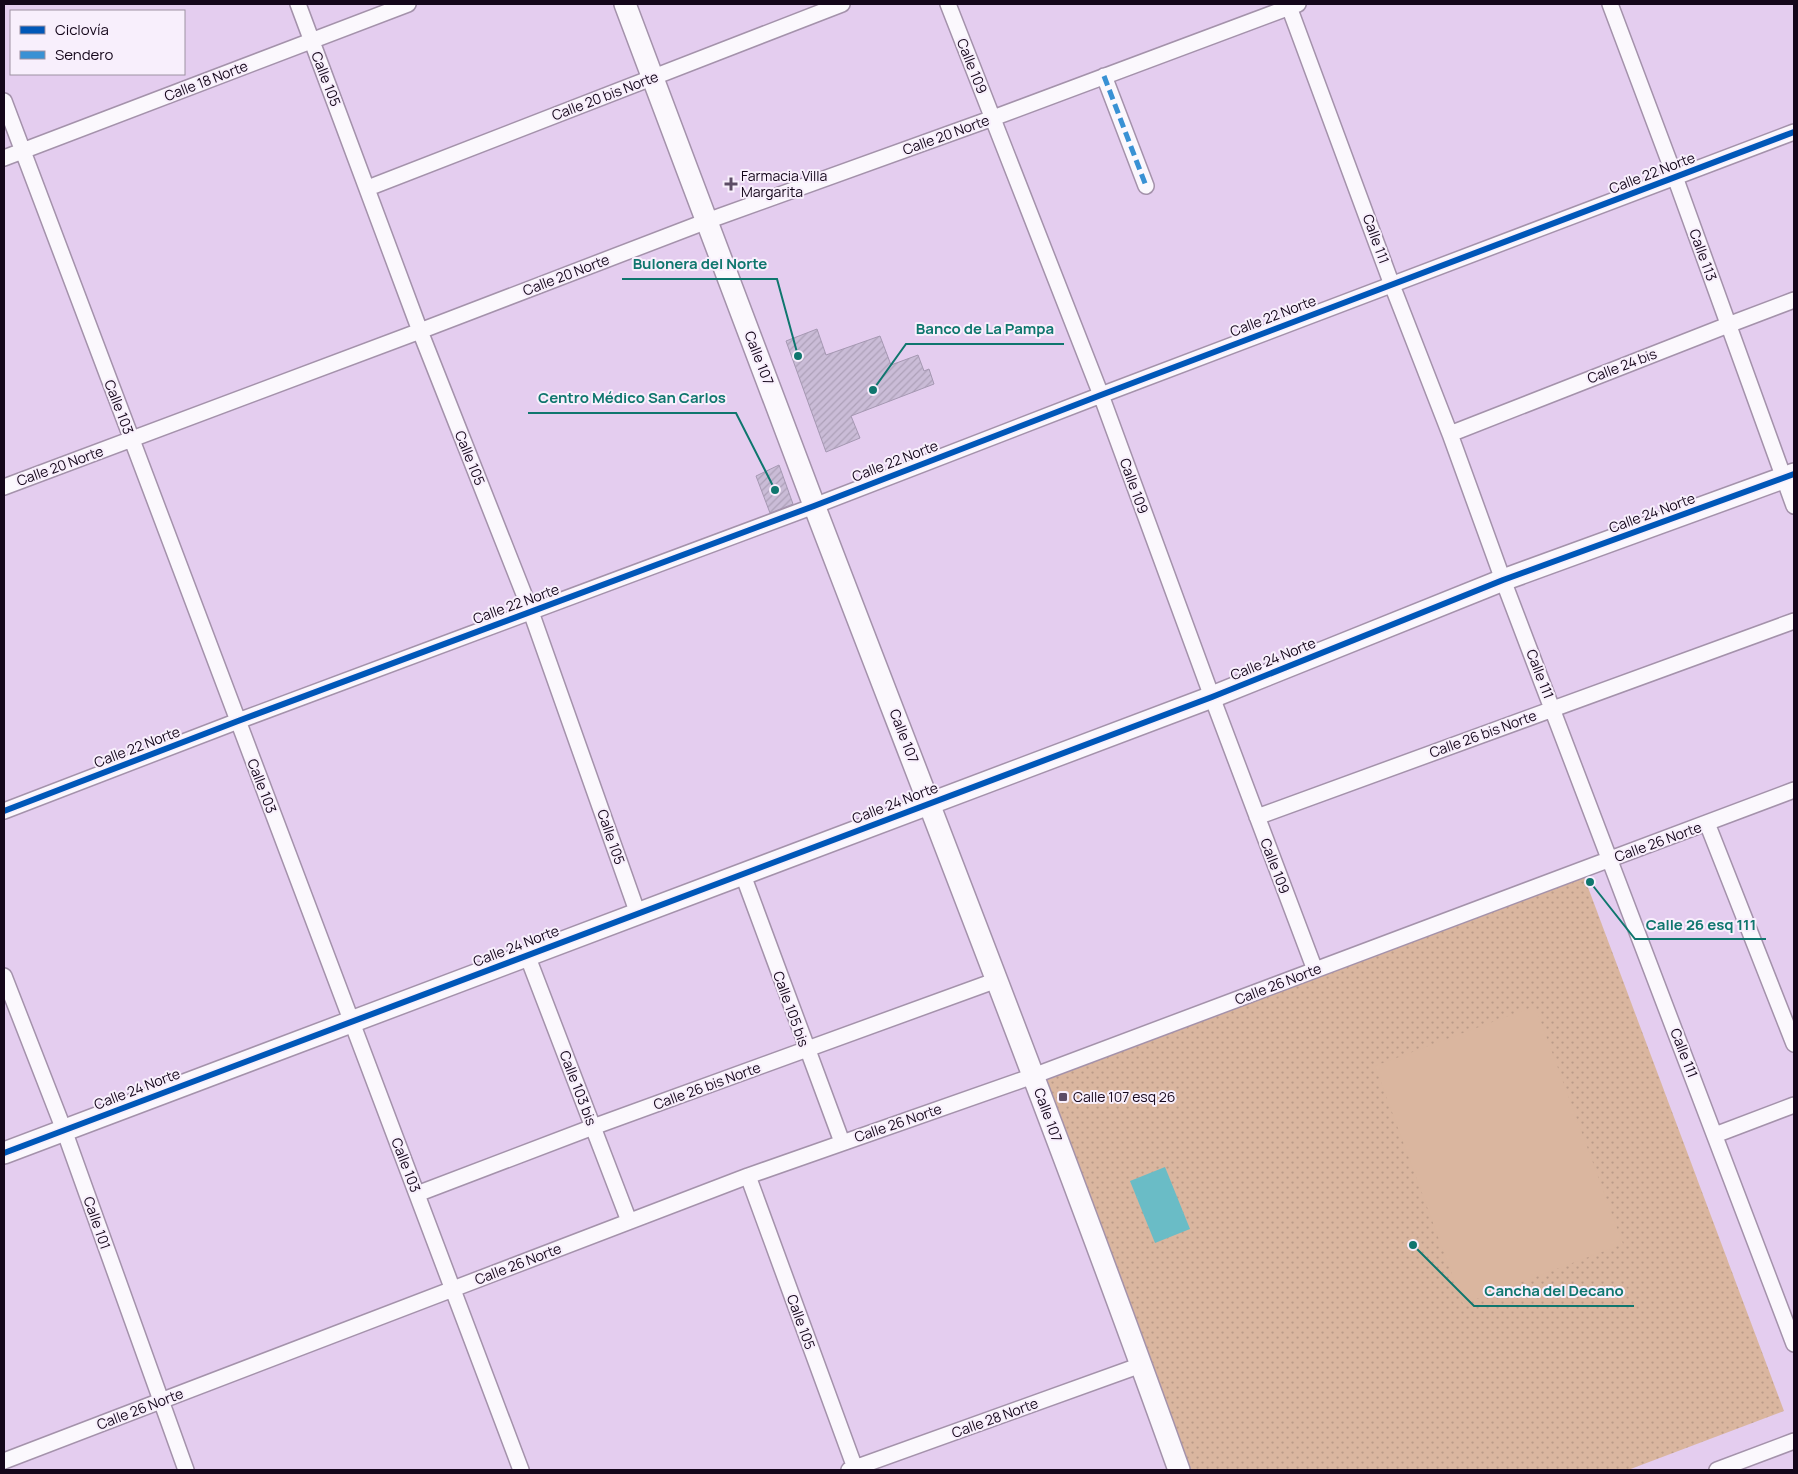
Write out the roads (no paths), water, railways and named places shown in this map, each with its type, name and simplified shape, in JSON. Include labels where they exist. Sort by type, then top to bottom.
[{"type":"street","name":"Calle 105","points":[[298,4],[420,331],[532,612],[638,914]]},
{"type":"street","name":"Calle 18 Norte","points":[[4,158],[408,4]]},
{"type":"street","name":"Calle 107","points":[[625,4],[814,506],[930,803],[1179,1470]]},
{"type":"street","name":"Calle 20 bis Norte","points":[[368,188],[842,4]]},
{"type":"street","name":"Calle 109","points":[[948,4],[1101,395],[1315,970]]},
{"type":"street","name":"Calle 113","points":[[1610,4],[1728,325],[1789,476],[1794,506]]},
{"type":"street","name":"Calle 20 Norte","points":[[4,487],[707,221],[993,118],[1292,5]]},
{"type":"street","name":"Calle 111","points":[[1292,5],[1392,285],[1794,1344]]},
{"type":"street","points":[[1104,76],[1146,186]]},
{"type":"street","name":"Calle 103","points":[[4,101],[521,1470]]},
{"type":"street","name":"Calle 22 Norte","points":[[4,811],[238,721],[814,506],[1794,132]]},
{"type":"street","name":"Calle 24 bis","points":[[1450,434],[1794,300]]},
{"type":"street","name":"Calle 24 Norte","points":[[4,1153],[1212,697],[1503,580],[1789,476]]},
{"type":"street","name":"Calle 26 bis Norte","points":[[1257,817],[1794,621]]},
{"type":"street","name":"Calle 26 Norte","points":[[4,1460],[748,1176],[1033,1076],[1794,790]]},
{"type":"street","points":[[1707,823],[1794,1044]]},
{"type":"street","name":"Calle 105 bis","points":[[743,875],[806,1050],[842,1142]]},
{"type":"street","name":"Calle 103 bis","points":[[527,955],[629,1221]]},
{"type":"street","name":"Calle 101","points":[[4,976],[64,1130],[186,1470]]},
{"type":"street","name":"Calle 26 bis Norte","points":[[417,1194],[996,980]]},
{"type":"street","points":[[1715,1135],[1794,1105]]},
{"type":"street","name":"Calle 105","points":[[748,1176],[852,1469]]},
{"type":"street","name":"Calle 28 Norte","points":[[852,1469],[1141,1366]]},
{"type":"street","points":[[1716,1470],[1794,1441]]},
{"type":"place","name":"Farmacia Villa Margarita","points":[[731,184]]},
{"type":"place","name":"Bulonera del Norte","points":[[798,356]]},
{"type":"place","name":"Banco de La Pampa","points":[[873,390]]},
{"type":"place","name":"Centro Médico San Carlos","points":[[775,490]]},
{"type":"place","name":"Calle 26 esq 111","points":[[1590,882]]},
{"type":"place","name":"Calle 107 esq 26","points":[[1063,1097]]},
{"type":"place","name":"Cancha del Decano","points":[[1413,1245]]}]
